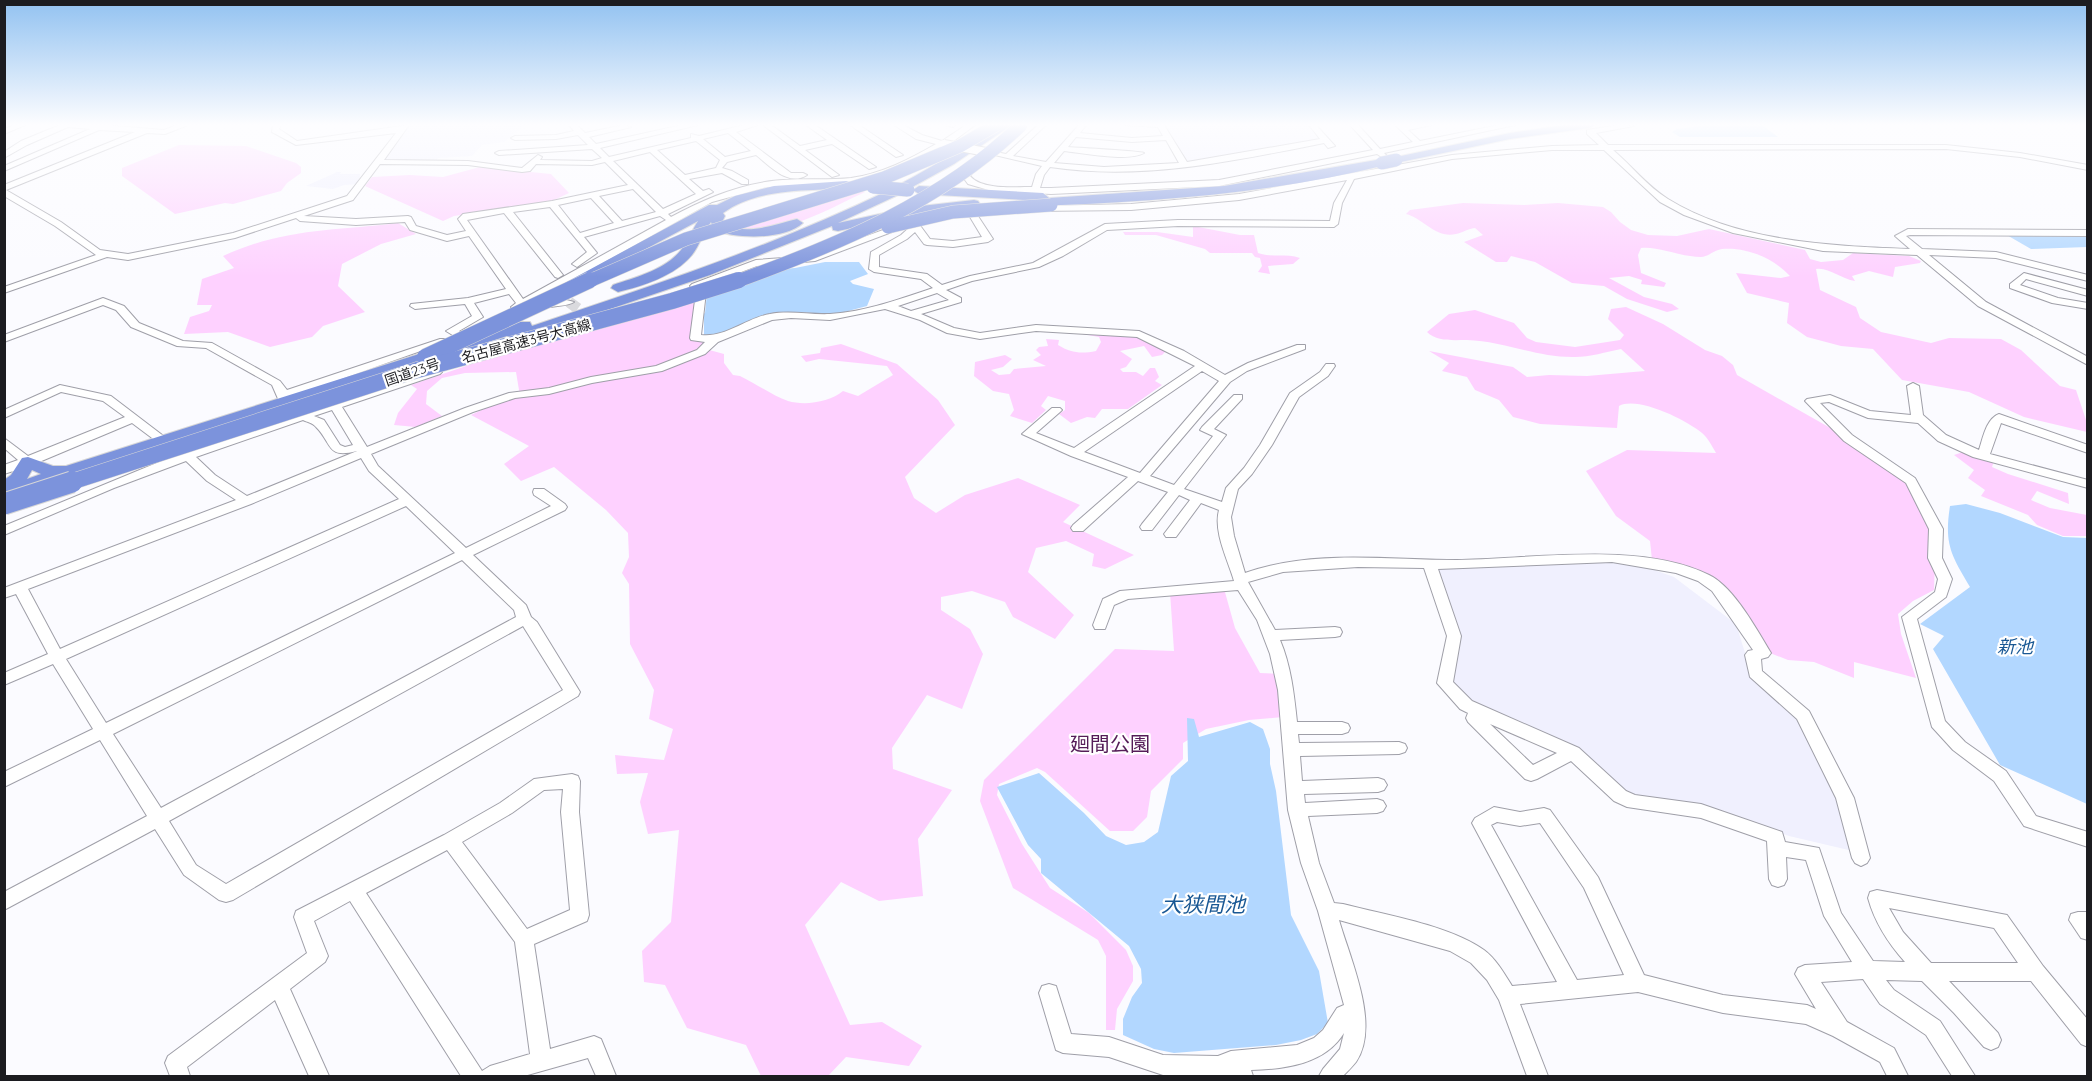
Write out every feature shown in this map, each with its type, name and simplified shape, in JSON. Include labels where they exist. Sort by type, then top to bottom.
[{"type":"highway","points":[[820,198],[881,175]]},
{"type":"highway","name":"名古屋高速3号大高線","points":[[4,498],[344,387],[456,343],[657,250],[889,175]]},
{"type":"highway","name":"国道23号","points":[[4,490],[97,463],[285,398],[659,280],[827,215],[907,175]]},
{"type":"highway","name":"国道23号","points":[[4,505],[696,280],[890,193],[924,175]]},
{"type":"highway","points":[[956,175],[964,185],[984,191],[1110,202],[1154,202],[1286,189]]},
{"type":"highway","name":"名古屋高速3号大高線","points":[[4,505],[418,370],[654,307],[744,279],[856,234],[893,216],[960,175]]},
{"type":"highway","points":[[950,183],[962,175]]},
{"type":"highway","points":[[905,191],[1044,197],[1126,195],[1206,189],[1295,175]]},
{"type":"highway","points":[[696,280],[831,230],[882,216],[964,205],[1150,197],[1233,189],[1305,175]]},
{"type":"highway","points":[[1110,202],[1263,189],[1329,175]]},
{"type":"highway","points":[[456,343],[732,195],[789,182]]},
{"type":"highway","points":[[665,229],[726,201],[755,191],[807,184],[846,185],[999,199],[1065,201]]},
{"type":"highway","points":[[456,343],[668,268],[686,254],[709,216],[731,204],[777,190],[846,185]]},
{"type":"highway","points":[[827,215],[749,234],[724,230],[716,219],[739,204],[776,192],[818,188],[870,188]]},
{"type":"highway","points":[[744,279],[872,232],[918,219],[1044,197]]},
{"type":"highway","points":[[4,490],[18,479],[28,462],[51,472],[97,463]]},
{"type":"street","points":[[4,190],[39,175]]},
{"type":"street","points":[[4,190],[97,252],[128,257],[235,235],[350,198],[368,175]]},
{"type":"street","points":[[415,306],[517,297],[665,229],[663,213],[624,175]]},
{"type":"street","points":[[679,175],[702,195]]},
{"type":"street","points":[[682,178],[693,175]]},
{"type":"street","points":[[578,236],[663,213],[702,195],[745,182],[736,175]]},
{"type":"street","points":[[788,175],[814,175]]},
{"type":"street","points":[[789,182],[865,178],[871,175]]},
{"type":"street","points":[[966,175],[971,182],[992,188],[1044,197],[1219,183],[1262,175]]},
{"type":"street","points":[[1040,175],[1044,197]]},
{"type":"street","points":[[1142,189],[1150,175]]},
{"type":"street","points":[[4,531],[65,503],[303,415],[594,322],[659,308],[696,280],[756,262],[812,259],[915,224],[971,212],[1131,206],[1286,189],[1352,175]]},
{"type":"street","points":[[1636,175],[1658,196],[1687,213],[1757,237],[1823,249],[2003,256],[2088,278]]},
{"type":"street","points":[[4,593],[246,501],[361,450],[513,395],[549,391],[591,380],[658,369],[701,352],[714,340],[770,317],[791,315],[830,317],[885,305],[970,279],[1036,265],[1105,227],[1178,223],[1334,224],[1338,203],[1351,180],[1349,177]]},
{"type":"street","points":[[568,302],[559,301],[526,310],[462,219],[466,216],[508,212],[635,186]]},
{"type":"street","points":[[593,195],[620,225]]},
{"type":"street","points":[[468,301],[478,317],[451,331],[456,343],[517,297],[591,255],[592,253],[552,204]]},
{"type":"street","points":[[1118,225],[1131,206]]},
{"type":"street","points":[[508,212],[558,275]]},
{"type":"street","points":[[915,224],[927,242],[953,244],[988,239],[971,212]]},
{"type":"street","points":[[293,217],[356,222],[408,219],[413,228],[447,238],[471,233]]},
{"type":"street","points":[[912,314],[957,300],[938,289],[924,276],[874,269],[874,254],[904,237],[915,224]]},
{"type":"street","points":[[2086,360],[1982,304],[1918,252],[1901,237],[1901,234],[1908,232],[2088,233]]},
{"type":"street","points":[[4,290],[108,254]]},
{"type":"street","points":[[2085,289],[2024,276],[2013,286],[2056,301],[2088,306]]},
{"type":"street","points":[[696,280],[701,292],[695,338],[714,340]]},
{"type":"street","points":[[4,339],[103,301],[120,308],[135,326],[182,344],[208,345],[276,383],[285,398]]},
{"type":"street","points":[[885,305],[951,331],[980,336],[1036,328],[1139,334],[1156,340],[1226,380]]},
{"type":"street","points":[[1078,528],[1139,477],[1236,371],[1287,355],[1301,347]]},
{"type":"street","points":[[1075,453],[1202,366]]},
{"type":"street","points":[[1329,366],[1324,374],[1294,395],[1266,445],[1248,471],[1232,488],[1225,508],[1227,536],[1242,582],[1271,635],[1286,690],[1293,788],[1297,810],[1310,863],[1327,911],[1355,1009],[1355,1031],[1349,1054],[1339,1074]]},
{"type":"street","points":[[1913,386],[1917,416],[1942,438],[1983,455],[2088,484]]},
{"type":"street","points":[[4,415],[60,388],[107,398],[164,441]]},
{"type":"street","points":[[1148,526],[1220,435],[1206,430],[1238,397]]},
{"type":"street","points":[[1922,420],[1868,414],[1830,398],[1810,401],[1848,438],[1911,481],[1936,529],[1935,558],[1945,579],[1941,594],[1909,617],[1938,723],[1959,746],[2000,776],[2030,821],[2088,840]]},
{"type":"street","points":[[20,586],[56,656],[190,870],[226,894],[572,692],[532,626],[524,619],[521,608],[373,468],[335,405]]},
{"type":"street","points":[[1056,410],[1028,434],[1225,508]]},
{"type":"street","points":[[303,415],[320,423],[336,448],[361,450]]},
{"type":"street","points":[[4,470],[134,418]]},
{"type":"street","points":[[1983,455],[1995,422],[1999,418],[2088,449]]},
{"type":"street","points":[[4,441],[28,462]]},
{"type":"street","points":[[188,456],[212,478],[246,501]]},
{"type":"street","points":[[4,780],[560,507],[539,492]]},
{"type":"street","points":[[1171,534],[1198,498]]},
{"type":"street","points":[[4,680],[406,501]]},
{"type":"street","points":[[1100,625],[1108,602],[1125,594],[1242,582],[1284,568],[1312,565],[1612,558],[1639,561],[1701,576],[1710,580],[1763,653],[1753,655],[1755,673],[1803,715],[1845,798],[1861,858]]},
{"type":"street","points":[[1429,564],[1454,636],[1445,683],[1467,705],[1573,753],[1620,796],[1633,802],[1701,811],[1736,821],[1776,837],[1778,879]]},
{"type":"street","points":[[4,902],[524,619]]},
{"type":"street","points":[[1271,635],[1335,632]]},
{"type":"street","points":[[1477,711],[1474,718],[1531,774],[1573,753]]},
{"type":"street","points":[[1288,728],[1342,728]]},
{"type":"street","points":[[1290,750],[1399,748]]},
{"type":"street","points":[[180,1077],[175,1063],[318,956],[303,917],[450,840],[506,808],[540,784],[572,781],[570,813],[579,915],[524,939]]},
{"type":"street","points":[[1293,788],[1378,785]]},
{"type":"street","points":[[1297,810],[1377,806]]},
{"type":"street","points":[[1572,990],[1481,823],[1494,814],[1520,819],[1544,815],[1591,883],[1638,983]]},
{"type":"street","points":[[450,840],[524,939],[541,1060]]},
{"type":"street","points":[[1776,848],[1813,853],[1833,915],[1868,970],[1887,997],[1933,1028],[1964,1077]]},
{"type":"street","points":[[354,891],[473,1077]]},
{"type":"street","points":[[1991,1040],[1961,1006],[1926,972],[1892,932],[1879,911],[1877,898],[2000,921],[2036,972],[2088,1037]]},
{"type":"street","points":[[1327,911],[1343,912],[1456,944],[1478,957],[1494,974],[1507,996],[1537,1077]]},
{"type":"street","points":[[2088,920],[2078,920],[2088,932]]},
{"type":"street","points":[[1840,1029],[1805,974],[1868,970],[2036,972]]},
{"type":"street","points":[[1507,996],[1638,983],[1723,1004],[1807,1015],[1840,1029],[1887,1055],[1898,1077]]},
{"type":"street","points":[[279,986],[319,1077]]},
{"type":"street","points":[[1049,993],[1064,1043],[1109,1047],[1163,1065],[1218,1066],[1243,1077]]},
{"type":"street","points":[[1218,1066],[1231,1060],[1256,1060],[1298,1055],[1322,1045],[1330,1037],[1344,1014],[1355,1009]]},
{"type":"street","points":[[490,1077],[594,1046],[606,1077]]},
{"type":"shaded area","points":[[329,175],[360,175],[360,178],[364,178],[359,184],[344,185],[333,189],[306,186]]},
{"type":"shaded area","points":[[1613,562],[1643,566],[1674,577],[1736,624],[1752,675],[1798,716],[1838,788],[1857,852],[1789,836],[1693,803],[1633,798],[1577,751],[1481,710],[1449,683],[1459,636],[1436,571],[1442,566]]},
{"type":"green space","points":[[298,175],[281,191],[233,204],[225,203],[175,214],[122,176]]},
{"type":"green space","points":[[552,175],[569,193],[550,202],[454,216],[443,221],[365,186],[372,177]]},
{"type":"green space","points":[[856,191],[865,192],[797,223],[769,230],[731,228]]},
{"type":"green space","points":[[1463,203],[1524,205],[1558,203],[1603,207],[1631,230],[1648,235],[1677,236],[1709,229],[1805,250],[1810,259],[1821,262],[1843,260],[1853,253],[1909,256],[1921,261],[1920,263],[1895,267],[1893,277],[1869,271],[1852,276],[1855,281],[1826,270],[1816,269],[1820,290],[1856,307],[1860,318],[1881,332],[1931,343],[1949,338],[2001,339],[2021,350],[2060,386],[2076,390],[2087,423],[2087,432],[2024,417],[1969,392],[1902,380],[1873,349],[1841,346],[1807,337],[1787,323],[1789,303],[1747,293],[1736,273],[1781,278],[1790,276],[1768,259],[1750,252],[1722,249],[1701,257],[1641,248],[1638,255],[1641,273],[1666,283],[1664,287],[1641,284],[1642,280],[1629,276],[1609,278],[1644,297],[1672,304],[1679,309],[1667,312],[1627,299],[1604,286],[1572,283],[1535,262],[1511,256],[1507,262],[1496,262],[1464,242],[1483,235],[1475,228],[1456,234],[1442,234],[1406,214],[1410,210]]},
{"type":"green space","points":[[398,223],[416,234],[381,244],[342,264],[338,286],[365,312],[323,326],[312,337],[270,347],[228,332],[184,334],[190,317],[209,311],[212,305],[197,305],[202,279],[234,268],[223,256],[245,247],[288,235]]},
{"type":"green space","points":[[1193,226],[1240,235],[1254,235],[1258,253],[1300,258],[1293,264],[1268,266],[1270,274],[1258,272],[1262,266],[1260,258],[1255,257],[1252,253],[1210,253],[1205,249],[1156,235],[1125,235],[1123,232],[1157,232],[1193,237]]},
{"type":"green space","points":[[695,299],[691,338],[704,340],[702,348],[724,354],[724,363],[733,375],[740,376],[782,399],[802,403],[817,402],[843,391],[858,396],[893,375],[887,366],[819,359],[806,362],[801,356],[820,353],[821,348],[841,344],[897,364],[938,400],[955,425],[905,477],[914,498],[936,513],[965,495],[1018,478],[1080,505],[1063,522],[1134,555],[1105,569],[1092,566],[1094,554],[1066,541],[1036,548],[1028,572],[1074,615],[1055,639],[1013,617],[1005,602],[972,591],[941,597],[941,610],[970,629],[983,654],[962,709],[927,695],[892,748],[893,769],[952,790],[918,839],[923,896],[879,901],[841,882],[805,925],[850,1025],[882,1022],[922,1046],[909,1066],[846,1057],[828,1076],[761,1076],[746,1045],[687,1028],[665,985],[644,982],[642,951],[671,922],[679,830],[648,834],[640,802],[648,773],[617,774],[615,755],[664,760],[673,729],[649,719],[654,690],[630,644],[629,584],[622,573],[629,557],[628,533],[606,510],[554,467],[521,481],[504,464],[529,446],[471,415],[520,396],[516,372],[465,373],[442,378],[427,391],[426,404],[442,416],[416,427],[394,425],[398,413],[417,389],[411,385],[515,349],[621,323]]},
{"type":"green space","points":[[1626,307],[1663,324],[1705,350],[1722,356],[1733,365],[1737,375],[1848,438],[1911,481],[1936,529],[1934,590],[1913,601],[1898,614],[1901,634],[1916,678],[1854,662],[1854,678],[1814,662],[1788,660],[1770,653],[1717,583],[1652,560],[1650,541],[1616,516],[1586,471],[1627,450],[1716,453],[1706,437],[1695,428],[1674,416],[1638,404],[1619,406],[1617,428],[1540,424],[1513,417],[1499,400],[1475,390],[1467,377],[1442,371],[1449,363],[1429,351],[1513,367],[1527,377],[1587,376],[1645,371],[1621,349],[1586,356],[1561,357],[1494,343],[1441,339],[1427,332],[1449,314],[1475,310],[1514,323],[1527,338],[1536,342],[1575,347],[1620,340],[1624,335],[1608,319],[1611,309]]},
{"type":"green space","points":[[1083,331],[1138,336],[1167,350],[1162,355],[1152,357],[1144,346],[1120,351],[1132,359],[1126,367],[1120,369],[1123,372],[1136,372],[1143,376],[1150,368],[1155,368],[1159,377],[1155,381],[1162,385],[1128,409],[1102,409],[1095,418],[1087,417],[1071,423],[1059,414],[1065,410],[1065,401],[1048,396],[1041,406],[1046,410],[1032,423],[1010,416],[1014,410],[1009,394],[993,391],[974,376],[975,362],[1005,355],[1012,359],[1003,367],[991,370],[999,375],[1010,374],[1014,369],[1046,366],[1033,360],[1041,355],[1036,350],[1039,347],[1048,346],[1046,339],[1059,340],[1058,345],[1067,350],[1081,353],[1096,351],[1101,342],[1099,337],[1082,334]]},
{"type":"green space","points":[[1966,451],[1994,461],[1992,467],[2008,474],[2068,493],[2069,504],[2037,491],[2031,500],[2050,508],[2087,515],[2087,536],[2063,536],[2037,525],[2028,515],[1981,496],[1985,490],[1968,478],[1974,470],[1954,455]]},
{"type":"green space","name":"廻間公園","points":[[1223,585],[1235,628],[1260,673],[1280,674],[1283,717],[1249,720],[1206,729],[1183,743],[1183,759],[1151,791],[1147,817],[1133,831],[1110,831],[1045,772],[1037,768],[999,784],[997,795],[1022,844],[1050,888],[1089,913],[1126,950],[1133,966],[1133,981],[1117,1009],[1115,1030],[1106,1030],[1106,956],[1098,940],[1013,888],[980,801],[984,780],[1115,649],[1174,651],[1170,592]]},
{"type":"water","points":[[2005,234],[2087,235],[2087,247],[2031,249]]},
{"type":"water","points":[[825,262],[859,262],[868,274],[850,281],[853,284],[874,289],[867,306],[837,314],[790,312],[768,314],[711,337],[704,336],[704,317],[700,316],[705,313],[708,284],[749,272],[795,268]]},
{"type":"water","name":"新池","points":[[1966,504],[2000,513],[2063,537],[2087,538],[2087,804],[2000,765],[1933,649],[1944,636],[1920,624],[1970,587],[1954,557],[1948,530],[1950,506]]},
{"type":"water","name":"大狭間池","points":[[1187,718],[1194,719],[1199,737],[1250,722],[1263,729],[1270,749],[1270,764],[1276,791],[1291,915],[1319,971],[1328,1023],[1317,1034],[1276,1045],[1174,1053],[1154,1049],[1123,1035],[1123,1019],[1132,997],[1142,983],[1141,969],[1129,946],[1041,873],[1041,859],[1028,845],[997,787],[1039,773],[1106,836],[1126,845],[1144,842],[1158,832],[1171,776],[1188,761]]},
{"type":"tunnel","points":[[569,302],[591,318]]}]
